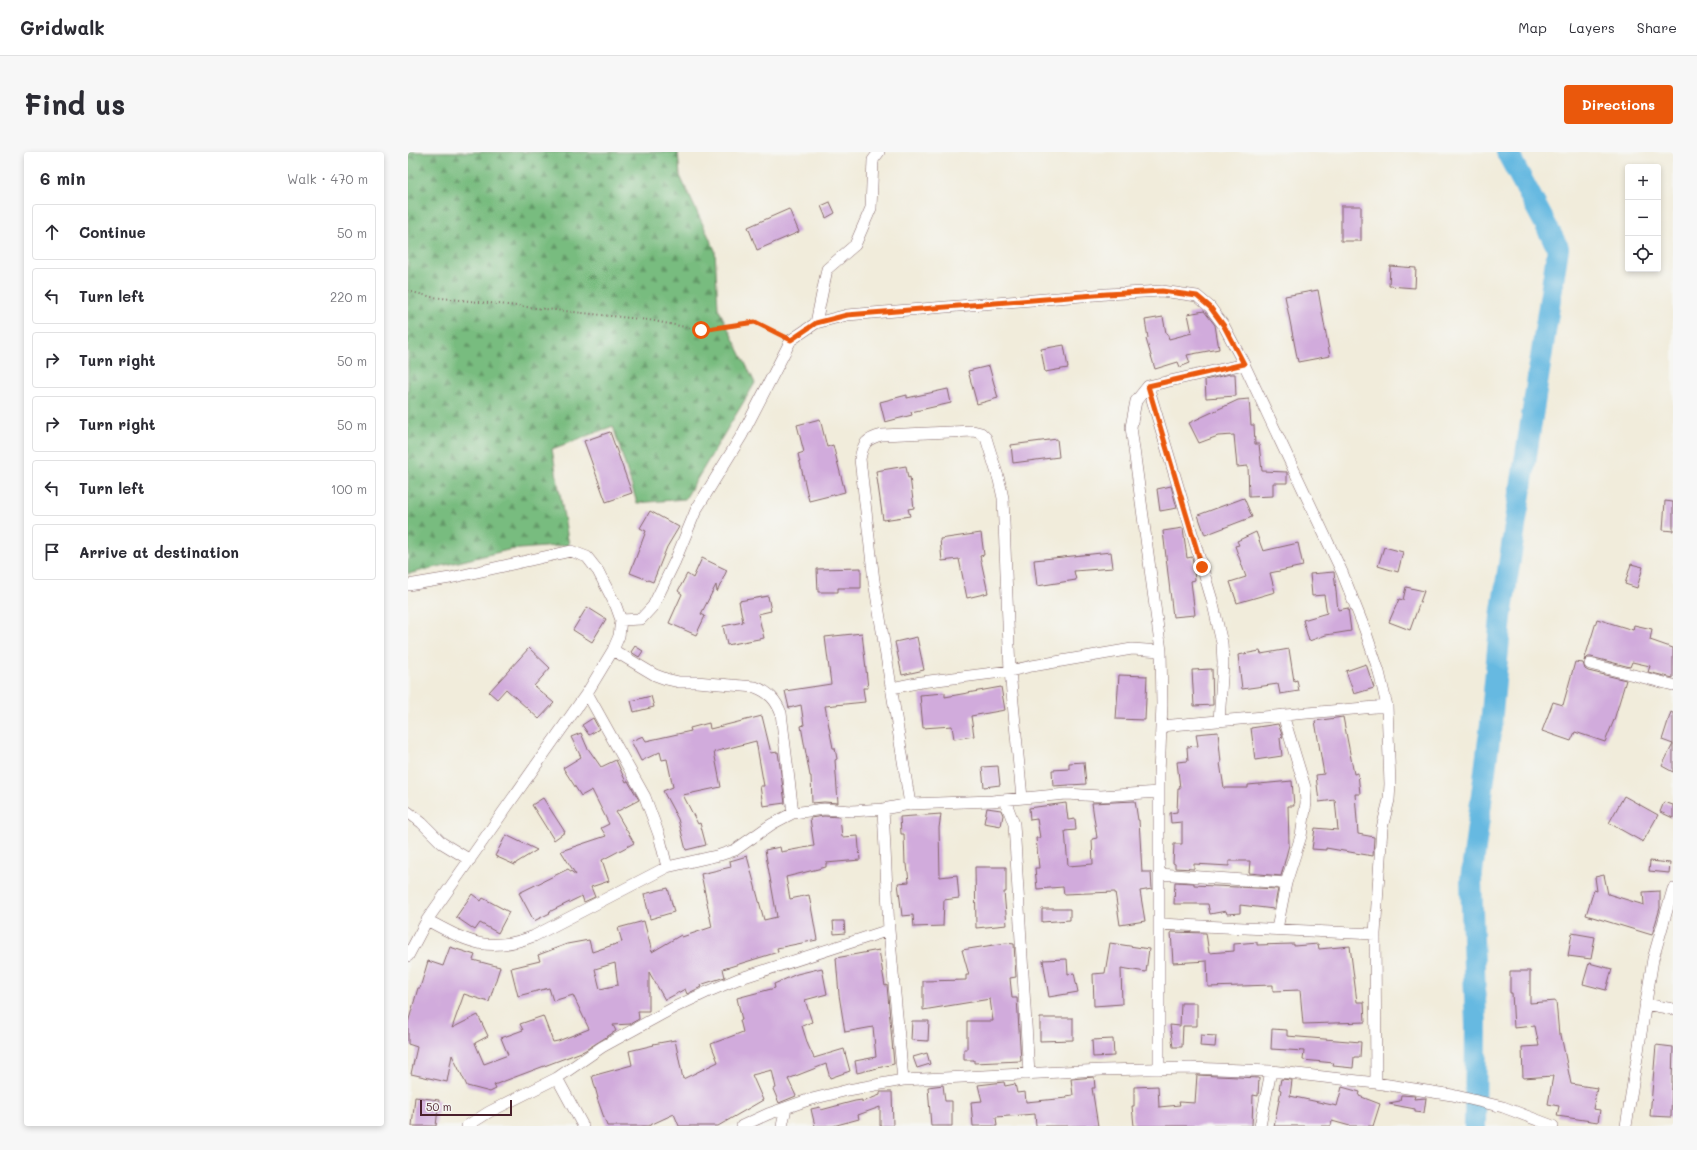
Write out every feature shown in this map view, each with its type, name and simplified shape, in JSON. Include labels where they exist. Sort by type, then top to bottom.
[{"type":"street","points":[[816,323],[827,269],[856,245],[871,208],[873,160],[878,152]]},
{"type":"street","points":[[621,620],[640,619],[653,606],[675,561],[696,510],[742,435],[791,340],[816,323],[847,315],[1107,294],[1162,291],[1197,296],[1210,307],[1224,326],[1244,364],[1342,572],[1379,672],[1387,706],[1390,800],[1382,828],[1375,934],[1376,1083]]},
{"type":"street","points":[[1159,1069],[1159,792],[1162,726],[1161,651],[1131,427],[1136,401],[1148,386],[1244,364]]},
{"type":"street","points":[[1148,386],[1212,600],[1222,643],[1223,663],[1219,721]]},
{"type":"street","points":[[910,804],[874,581],[860,459],[862,448],[870,438],[882,435],[973,431],[981,433],[986,438],[1003,498],[1010,671],[1022,798]]},
{"type":"street","points":[[408,584],[450,578],[571,551],[587,557],[598,571],[616,606],[621,620],[619,636],[614,650],[587,693],[427,920],[408,956]]},
{"type":"street","points":[[892,688],[921,682],[1010,671],[1132,649],[1161,651]]},
{"type":"street","points":[[614,650],[655,675],[666,679],[679,682],[755,687],[764,690],[772,697],[781,713],[793,813]]},
{"type":"street","points":[[1590,664],[1673,685]]},
{"type":"street","points":[[587,693],[645,797],[659,834],[667,867]]},
{"type":"street","points":[[1162,726],[1387,706]]},
{"type":"street","points":[[1277,929],[1286,883],[1300,836],[1306,803],[1305,787],[1283,715]]},
{"type":"street","points":[[427,920],[463,939],[480,945],[518,943],[667,867],[720,855],[734,850],[772,824],[793,813],[824,809],[852,811],[883,809],[910,804],[1005,800],[1066,794],[1101,796],[1159,792]]},
{"type":"street","points":[[1005,800],[1014,824],[1029,1074]]},
{"type":"street","points":[[883,809],[888,930],[904,1080]]},
{"type":"street","points":[[408,812],[422,823],[442,843],[470,860]]},
{"type":"street","points":[[1159,874],[1286,883]]},
{"type":"street","points":[[1626,1126],[1653,959],[1673,889]]},
{"type":"street","points":[[1159,924],[1375,934]]},
{"type":"street","points":[[467,1126],[490,1112],[557,1078],[602,1047],[675,1007],[706,992],[738,979],[888,930]]},
{"type":"street","points":[[1645,1004],[1673,1009]]},
{"type":"street","points":[[742,1126],[808,1100],[848,1090],[904,1080],[1102,1070],[1190,1068],[1271,1071],[1376,1083],[1452,1095],[1503,1107],[1553,1126]]},
{"type":"street","points":[[1260,1126],[1271,1071]]},
{"type":"street","points":[[557,1078],[583,1126]]},
{"type":"street","points":[[782,1126],[786,1108]]},
{"type":"path","points":[[408,291],[432,297],[649,320],[701,330],[755,322],[791,340]]},
{"type":"green space","points":[[408,152],[678,152],[680,176],[715,250],[718,308],[755,383],[685,499],[637,503],[613,426],[552,449],[569,545],[508,550],[408,574]]},
{"type":"building","points":[[830,202],[835,213],[826,218],[821,206]]},
{"type":"building","points":[[1341,206],[1361,206],[1361,241],[1341,241]]},
{"type":"building","points":[[789,209],[799,232],[757,250],[748,227]]},
{"type":"building","points":[[1390,266],[1416,268],[1415,288],[1389,286]]},
{"type":"building","points":[[1318,290],[1330,356],[1298,362],[1285,296]]},
{"type":"building","points":[[1204,311],[1215,325],[1219,349],[1187,355],[1190,363],[1180,367],[1178,362],[1155,369],[1146,339],[1148,338],[1145,320],[1163,317],[1166,333],[1169,339],[1192,333],[1188,314]]},
{"type":"building","points":[[1064,345],[1068,368],[1045,372],[1041,349]]},
{"type":"building","points":[[989,366],[998,398],[977,404],[968,371]]},
{"type":"building","points":[[1235,374],[1236,396],[1206,398],[1205,380]]},
{"type":"building","points":[[948,389],[951,403],[911,412],[912,415],[885,422],[880,402],[907,395],[907,398]]},
{"type":"building","points":[[1249,399],[1251,425],[1254,425],[1255,444],[1259,444],[1262,471],[1287,472],[1287,483],[1273,483],[1273,496],[1249,497],[1248,466],[1237,467],[1234,435],[1218,436],[1199,443],[1189,423],[1238,400]]},
{"type":"building","points":[[820,419],[827,447],[833,445],[845,492],[809,501],[798,454],[804,452],[797,425]]},
{"type":"building","points":[[610,432],[632,493],[606,502],[584,441]]},
{"type":"building","points":[[1057,439],[1059,457],[1013,463],[1011,445]]},
{"type":"building","points":[[906,466],[908,478],[910,477],[914,508],[908,509],[910,516],[883,520],[876,471]]},
{"type":"building","points":[[1171,486],[1177,508],[1160,511],[1157,489]]},
{"type":"building","points":[[1244,498],[1252,517],[1205,535],[1198,515]]},
{"type":"building","points":[[1665,501],[1673,502],[1673,531],[1663,530]]},
{"type":"building","points":[[650,511],[679,527],[667,547],[653,582],[630,573],[646,531],[640,528]]},
{"type":"building","points":[[1183,528],[1187,558],[1192,557],[1193,562],[1195,580],[1191,581],[1195,615],[1173,617],[1163,531]]},
{"type":"building","points":[[1256,532],[1263,551],[1298,543],[1303,566],[1270,573],[1275,592],[1237,603],[1230,582],[1246,577],[1235,546],[1239,545],[1237,541]]},
{"type":"building","points":[[981,533],[984,555],[980,556],[988,593],[967,598],[959,559],[942,561],[940,539]]},
{"type":"building","points":[[1384,547],[1403,552],[1398,572],[1378,566]]},
{"type":"building","points":[[1111,552],[1113,568],[1074,571],[1076,580],[1037,586],[1034,560]]},
{"type":"building","points":[[702,558],[727,570],[717,592],[716,585],[701,614],[705,616],[696,635],[669,623],[682,594],[678,591],[687,574],[693,578]]},
{"type":"building","points":[[1631,564],[1643,567],[1637,588],[1625,584]]},
{"type":"building","points":[[861,568],[861,588],[838,588],[838,592],[818,592],[817,569]]},
{"type":"building","points":[[1334,572],[1338,610],[1348,608],[1351,631],[1326,635],[1309,641],[1303,620],[1327,613],[1324,595],[1312,596],[1310,574]]},
{"type":"building","points":[[1406,587],[1424,591],[1410,630],[1389,622],[1399,599],[1403,600]]},
{"type":"building","points":[[768,596],[771,611],[758,614],[764,638],[727,645],[723,626],[743,622],[739,601]]},
{"type":"building","points":[[587,607],[606,619],[592,642],[573,630]]},
{"type":"building","points":[[1597,619],[1633,630],[1634,625],[1652,629],[1650,640],[1673,648],[1673,678],[1648,672],[1650,666],[1632,662],[1630,667],[1591,657],[1588,657],[1584,661]]},
{"type":"building","points":[[862,633],[868,688],[863,688],[865,702],[825,706],[833,748],[835,748],[837,759],[835,760],[838,803],[812,803],[811,776],[801,726],[804,725],[801,705],[789,708],[785,691],[831,684],[825,637]]},
{"type":"building","points":[[917,637],[924,670],[902,675],[895,642]]},
{"type":"building","points":[[635,646],[643,651],[639,657],[631,652]]},
{"type":"building","points":[[529,648],[550,668],[534,686],[554,703],[539,719],[506,689],[497,699],[489,692]]},
{"type":"building","points":[[1289,649],[1294,681],[1297,680],[1299,691],[1280,694],[1278,684],[1242,689],[1238,655],[1260,651],[1261,654]]},
{"type":"building","points":[[1575,662],[1583,663],[1585,669],[1588,671],[1626,680],[1614,720],[1605,742],[1575,732],[1571,741],[1542,731],[1553,702],[1563,705]]},
{"type":"building","points":[[1366,664],[1374,688],[1354,694],[1346,671]]},
{"type":"building","points":[[1212,669],[1213,705],[1194,706],[1192,670]]},
{"type":"building","points":[[1119,675],[1147,676],[1145,720],[1116,719]]},
{"type":"building","points":[[1001,687],[1005,710],[971,716],[974,736],[954,739],[952,726],[923,728],[920,695],[945,693],[945,697]]},
{"type":"building","points":[[651,696],[654,707],[634,712],[631,701]]},
{"type":"building","points":[[1671,712],[1673,713],[1673,744],[1662,740]]},
{"type":"building","points":[[762,716],[771,753],[778,752],[785,803],[763,806],[760,786],[764,786],[756,741],[714,752],[721,787],[683,795],[698,824],[700,823],[706,845],[686,850],[678,819],[663,791],[673,787],[667,759],[662,760],[660,752],[641,761],[631,741],[643,736],[646,741],[691,731],[690,728],[709,723],[710,729]]},
{"type":"building","points":[[1343,717],[1354,774],[1358,773],[1360,794],[1355,794],[1358,834],[1374,837],[1373,856],[1326,848],[1326,850],[1312,849],[1315,828],[1338,830],[1335,800],[1319,802],[1316,775],[1324,774],[1315,721]]},
{"type":"building","points":[[593,718],[599,729],[589,735],[582,725]]},
{"type":"building","points":[[1278,724],[1283,737],[1280,738],[1282,756],[1255,760],[1251,728]]},
{"type":"building","points":[[1218,732],[1220,763],[1224,788],[1248,788],[1248,785],[1292,781],[1294,806],[1288,806],[1289,845],[1281,876],[1249,873],[1250,861],[1229,861],[1229,866],[1194,864],[1194,869],[1175,868],[1175,864],[1173,863],[1174,844],[1182,844],[1182,822],[1171,823],[1170,813],[1177,812],[1178,788],[1180,788],[1177,762],[1188,761],[1187,747],[1198,746],[1196,734]]},
{"type":"building","points":[[581,733],[587,747],[601,767],[616,760],[626,782],[628,781],[639,800],[616,812],[634,843],[602,860],[609,881],[591,887],[595,897],[584,902],[582,896],[534,921],[519,893],[568,869],[576,875],[561,851],[606,836],[601,828],[609,824],[592,790],[581,796],[563,768],[581,757],[571,737]]},
{"type":"building","points":[[1673,744],[1673,772],[1662,766]]},
{"type":"building","points":[[1084,762],[1086,784],[1053,786],[1052,770],[1069,769],[1069,763]]},
{"type":"building","points":[[998,766],[1000,785],[984,787],[982,767]]},
{"type":"building","points":[[1624,796],[1658,815],[1643,842],[1609,823]]},
{"type":"building","points":[[543,798],[565,832],[554,840],[532,805]]},
{"type":"building","points":[[1135,801],[1139,820],[1142,872],[1151,872],[1152,889],[1140,891],[1145,921],[1120,925],[1115,892],[1064,894],[1063,887],[1037,889],[1035,868],[1039,868],[1036,838],[1040,838],[1037,819],[1030,820],[1029,808],[1066,803],[1068,820],[1075,819],[1076,830],[1065,831],[1068,866],[1093,864],[1092,839],[1097,838],[1092,803]]},
{"type":"building","points":[[1664,802],[1673,805],[1673,818],[1660,812]]},
{"type":"building","points":[[987,808],[1001,810],[1003,815],[1001,826],[984,823]]},
{"type":"building","points":[[941,814],[939,828],[940,877],[957,875],[959,898],[944,900],[943,926],[914,927],[913,915],[902,916],[898,883],[909,882],[907,864],[905,864],[904,834],[901,834],[900,817]]},
{"type":"building","points":[[824,816],[840,817],[842,837],[858,836],[860,860],[826,863],[826,867],[786,877],[790,899],[809,895],[817,940],[777,948],[778,952],[723,969],[725,977],[700,985],[701,987],[687,994],[685,989],[665,1000],[649,972],[649,1011],[638,1011],[639,1019],[630,1024],[613,1025],[616,1031],[584,1051],[494,1085],[496,1089],[490,1092],[467,1086],[452,1055],[447,1082],[411,1074],[417,1047],[408,1044],[408,1023],[418,988],[420,988],[428,961],[443,966],[450,947],[475,955],[473,960],[500,967],[489,1002],[464,994],[452,1028],[478,1015],[488,1036],[475,1043],[484,1064],[508,1055],[501,1038],[523,1030],[520,1024],[543,1016],[553,1042],[558,1041],[589,1029],[573,995],[553,1001],[549,988],[518,996],[511,968],[540,961],[538,955],[567,944],[589,940],[592,952],[622,942],[618,928],[644,921],[652,952],[681,935],[682,937],[712,927],[701,874],[731,867],[730,861],[747,856],[764,920],[777,917],[765,850],[780,847],[781,852],[814,846],[810,818]],"holes":[[[615,963],[618,985],[600,989],[595,969]]]},
{"type":"building","points":[[506,835],[537,850],[515,865],[495,856]]},
{"type":"building","points":[[1650,861],[1670,863],[1669,873],[1649,871]]},
{"type":"building","points":[[975,867],[1006,867],[1006,892],[1004,892],[1007,925],[976,928]]},
{"type":"building","points":[[1604,875],[1608,894],[1644,905],[1643,892],[1660,891],[1660,908],[1652,935],[1586,915],[1594,890],[1597,891],[1595,877]]},
{"type":"building","points":[[1175,882],[1194,883],[1194,885],[1278,889],[1274,909],[1240,905],[1240,913],[1227,914],[1226,911],[1210,914],[1208,904],[1174,904]]},
{"type":"building","points":[[668,888],[674,912],[650,919],[644,894]]},
{"type":"building","points":[[472,894],[481,901],[483,898],[509,912],[498,933],[480,923],[475,930],[456,917]]},
{"type":"building","points":[[1042,909],[1070,909],[1070,920],[1042,922]]},
{"type":"building","points":[[833,921],[844,921],[845,933],[834,934]]},
{"type":"building","points":[[1171,932],[1206,933],[1209,953],[1234,951],[1234,944],[1257,942],[1257,945],[1294,944],[1294,946],[1318,944],[1319,949],[1350,946],[1357,1002],[1364,1002],[1365,1022],[1303,1024],[1300,990],[1273,991],[1273,985],[1208,987],[1207,961],[1173,963]]},
{"type":"building","points":[[1572,933],[1595,937],[1591,959],[1568,956]]},
{"type":"building","points":[[1006,943],[1014,944],[1016,977],[1010,978],[1012,998],[1017,998],[1021,1061],[974,1063],[974,1060],[964,1060],[964,1049],[967,1049],[967,1021],[993,1021],[990,999],[923,1010],[923,981],[966,980],[966,975],[969,975],[962,950]]},
{"type":"building","points":[[1110,943],[1149,949],[1146,972],[1121,968],[1122,1004],[1094,1006],[1093,974],[1105,973]]},
{"type":"building","points":[[879,950],[885,986],[887,985],[894,1064],[857,1073],[855,1061],[876,1057],[873,1027],[845,1032],[839,995],[836,958]]},
{"type":"building","points":[[1067,959],[1068,974],[1074,973],[1078,992],[1049,997],[1043,960]]},
{"type":"building","points":[[1589,963],[1612,969],[1606,990],[1583,984]]},
{"type":"building","points":[[822,968],[827,994],[805,1000],[812,1022],[802,1026],[814,1058],[844,1049],[850,1071],[830,1078],[826,1064],[788,1079],[796,1096],[779,1103],[773,1089],[776,1088],[772,1070],[752,1075],[763,1100],[718,1126],[679,1126],[674,1114],[648,1126],[607,1126],[597,1098],[592,1076],[632,1065],[629,1051],[654,1045],[653,1044],[675,1040],[683,1079],[718,1062],[711,1044],[743,1032],[737,998],[775,988],[774,984],[797,974]]},
{"type":"building","points":[[1510,971],[1530,971],[1530,1003],[1556,1001],[1559,1035],[1561,1035],[1571,1084],[1597,1088],[1593,1109],[1600,1110],[1598,1122],[1557,1116],[1559,1106],[1548,1104],[1553,1076],[1523,1078],[1522,1047],[1539,1046],[1535,1026],[1514,1028],[1512,993],[1510,993]]},
{"type":"building","points":[[1181,1003],[1197,1003],[1197,1026],[1183,1026],[1182,1047],[1173,1047],[1170,1025],[1180,1026]]},
{"type":"building","points":[[1040,1018],[1073,1018],[1073,1040],[1040,1041]]},
{"type":"building","points":[[912,1021],[929,1021],[928,1041],[911,1040]]},
{"type":"building","points":[[1272,1029],[1287,1030],[1287,1036],[1361,1042],[1360,1057],[1354,1057],[1353,1068],[1333,1066],[1334,1063],[1303,1060],[1304,1051],[1271,1049]]},
{"type":"building","points":[[1201,1035],[1216,1036],[1215,1047],[1200,1046]]},
{"type":"building","points":[[1113,1039],[1114,1056],[1093,1057],[1092,1040]]},
{"type":"building","points":[[1656,1045],[1673,1047],[1671,1117],[1650,1116]]},
{"type":"building","points":[[927,1053],[930,1064],[917,1068],[913,1057]]},
{"type":"building","points":[[1197,1075],[1259,1078],[1258,1096],[1253,1095],[1252,1126],[1134,1126],[1132,1106],[1134,1106],[1134,1087],[1158,1086],[1159,1107],[1180,1105],[1179,1102],[1195,1103]]},
{"type":"building","points":[[1094,1077],[1095,1088],[1092,1088],[1098,1126],[1036,1126],[1035,1114],[996,1117],[997,1126],[973,1126],[971,1102],[982,1101],[978,1085],[1004,1082],[1005,1086],[1015,1084],[1017,1093],[1025,1092],[1026,1102],[1067,1098],[1066,1096],[1073,1095],[1071,1079]]},
{"type":"building","points":[[1281,1079],[1292,1080],[1290,1096],[1337,1106],[1342,1087],[1360,1092],[1359,1096],[1380,1104],[1373,1126],[1350,1126],[1332,1121],[1331,1126],[1274,1126],[1281,1090],[1279,1089]]},
{"type":"building","points":[[943,1085],[945,1101],[952,1101],[952,1126],[931,1126],[928,1087]]},
{"type":"building","points":[[880,1092],[892,1092],[893,1126],[880,1126],[880,1107],[858,1115],[859,1119],[833,1126],[815,1126],[811,1109],[820,1107],[821,1110],[855,1101],[862,1100],[862,1102],[880,1095]]},
{"type":"building","points":[[1401,1095],[1415,1096],[1414,1099],[1426,1098],[1424,1113],[1415,1112],[1415,1109],[1389,1104],[1400,1101]]},
{"type":"building","points":[[415,1097],[439,1100],[436,1126],[412,1126]]},
{"type":"waterway","points":[[1475,1126],[1476,1026],[1471,880],[1491,724],[1501,617],[1558,248],[1507,152]]},
{"type":"route","points":[[701,330],[755,322],[791,340],[816,323],[847,315],[1162,291],[1197,296],[1210,307],[1224,326],[1244,364],[1148,386],[1202,567]]}]
